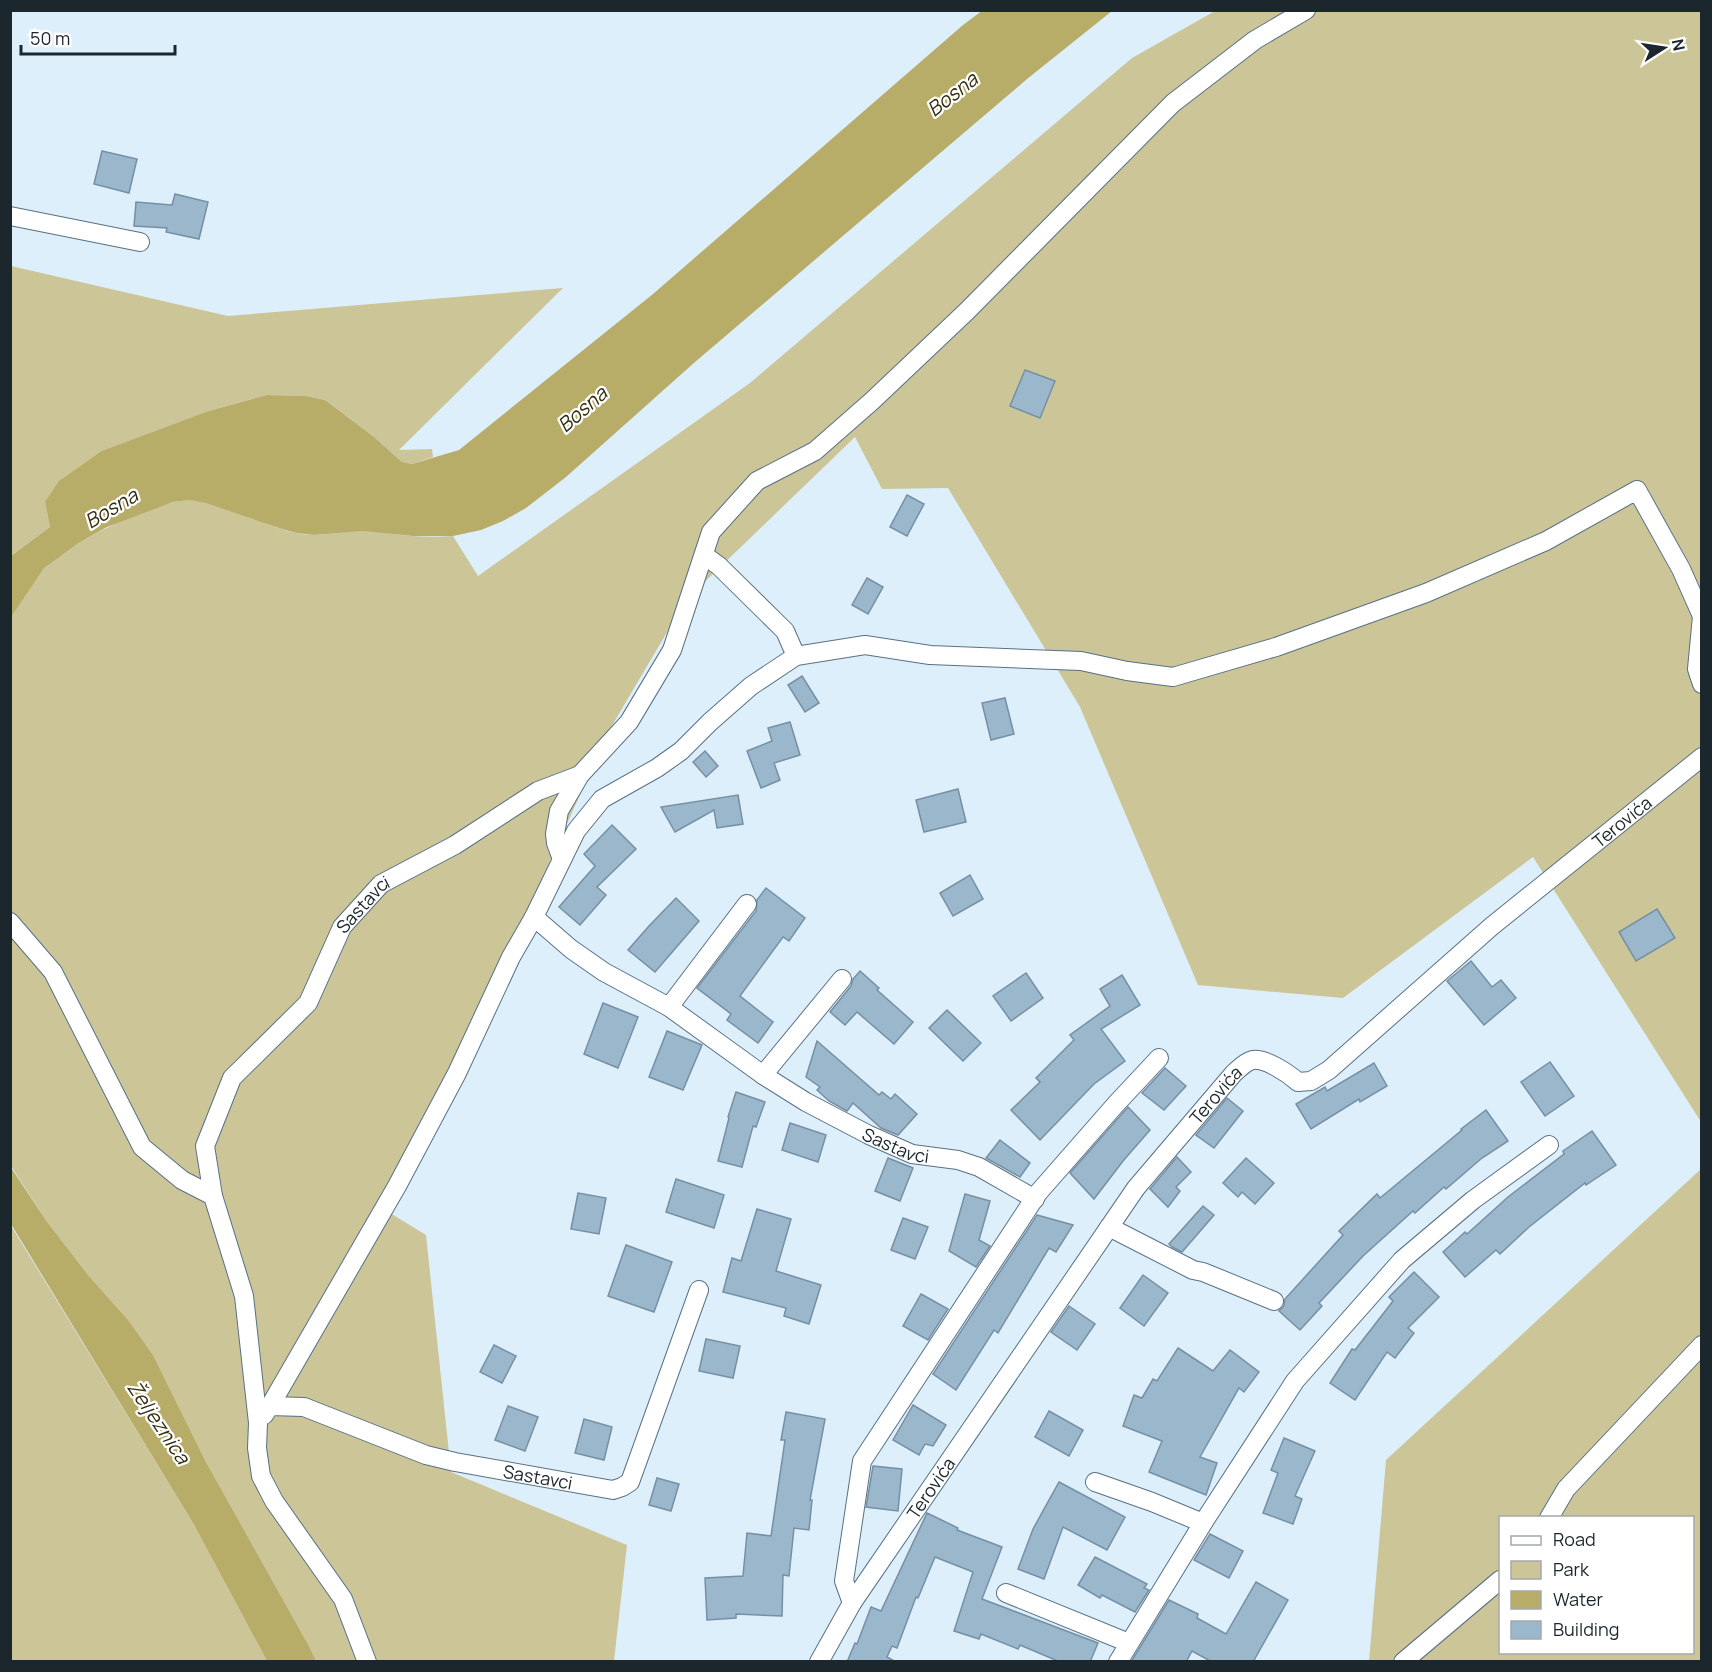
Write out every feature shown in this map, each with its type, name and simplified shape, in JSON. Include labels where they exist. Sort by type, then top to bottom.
[{"type":"street","points":[[562,859],[555,834],[559,812],[580,775],[629,722],[672,650],[711,532],[757,481],[815,451],[872,401],[967,311],[1173,104],[1255,40],[1306,10]]},
{"type":"street","points":[[10,216],[140,243]]},
{"type":"street","points":[[258,1423],[397,1186],[457,1073],[510,957],[534,917],[576,831],[602,799],[657,768],[681,751],[751,686],[796,657],[865,645],[930,655],[1081,661],[1127,671],[1173,677],[1276,646],[1426,593],[1546,541],[1637,490],[1681,569],[1701,616],[1698,669],[1701,684]]},
{"type":"street","points":[[704,555],[719,566],[785,631],[796,657]]},
{"type":"street","name":"Terovića","points":[[819,1662],[852,1603],[1109,1227],[1143,1179],[1234,1073],[1250,1060],[1260,1059],[1298,1082],[1311,1081],[1329,1070],[1492,926],[1701,757]]},
{"type":"street","name":"Sastavci","points":[[367,1662],[343,1599],[274,1501],[261,1476],[256,1448],[258,1423],[244,1296],[213,1196],[205,1146],[232,1078],[308,1003],[342,927],[381,884],[455,845],[538,791],[580,775]]},
{"type":"street","points":[[669,1007],[747,904]]},
{"type":"street","name":"Sastavci","points":[[534,917],[571,949],[604,972],[669,1007],[763,1075],[806,1102],[892,1145],[919,1155],[970,1163],[1035,1199]]},
{"type":"street","points":[[10,922],[53,972],[142,1147],[182,1180],[213,1196]]},
{"type":"street","points":[[763,1075],[842,979]]},
{"type":"street","points":[[852,1603],[844,1581],[862,1461],[1035,1199],[1116,1104],[1159,1058]]},
{"type":"street","points":[[1118,1662],[1203,1523],[1295,1381],[1402,1260],[1473,1200],[1550,1145]]},
{"type":"street","points":[[1109,1227],[1192,1270],[1203,1272],[1274,1301]]},
{"type":"street","name":"Sastavci","points":[[270,1406],[304,1407],[426,1455],[613,1490],[630,1482],[699,1290]]},
{"type":"street","points":[[1550,1516],[1566,1489],[1701,1345]]},
{"type":"street","points":[[1095,1482],[1203,1523]]},
{"type":"street","points":[[1403,1662],[1499,1581]]},
{"type":"street","points":[[1006,1593],[1129,1643]]},
{"type":"green space","points":[[1215,11],[1701,11],[1701,1122],[1533,857],[1343,998],[1198,985],[1080,707],[948,488],[882,489],[855,437],[686,600],[610,729],[390,1213],[426,1235],[451,1472],[627,1545],[614,1661],[316,1661],[206,1462],[153,1355],[129,1321],[88,1275],[45,1219],[11,1166],[11,617],[30,585],[44,568],[72,547],[136,515],[157,507],[191,500],[229,509],[295,533],[320,535],[363,531],[417,536],[453,536],[478,576],[750,383],[1132,58]]},
{"type":"green space","points":[[11,266],[228,316],[563,288],[399,450],[432,449],[433,457],[412,464],[402,462],[374,437],[325,400],[306,396],[267,395],[209,411],[45,502],[50,527],[11,556]]},
{"type":"green space","points":[[1701,1169],[1701,1661],[1369,1662],[1386,1460]]},
{"type":"green space","points":[[10,1224],[193,1523],[267,1661],[11,1661]]},
{"type":"water","name":"Bosna","points":[[983,10],[1112,11],[1027,79],[695,362],[566,477],[526,508],[481,530],[453,536],[413,536],[363,531],[314,535],[282,529],[206,503],[190,500],[173,502],[107,527],[77,544],[44,568],[11,617],[11,556],[50,527],[45,502],[59,481],[102,451],[209,411],[267,395],[306,396],[325,400],[374,437],[402,462],[412,464],[459,450],[653,294]]},
{"type":"water","name":"Željeznica","points":[[10,1166],[45,1219],[88,1275],[129,1321],[153,1355],[206,1462],[316,1661],[267,1661],[193,1523],[11,1224]]},
{"type":"building","points":[[102,151],[137,159],[129,193],[94,184]]},
{"type":"building","points":[[175,194],[208,202],[199,239],[166,232],[167,228],[134,226],[136,202],[172,205]]},
{"type":"building","points":[[1025,370],[1055,381],[1040,418],[1010,406]]},
{"type":"building","points":[[907,495],[924,504],[907,536],[890,527]]},
{"type":"building","points":[[867,578],[883,587],[868,614],[852,605]]},
{"type":"building","points":[[802,676],[819,703],[805,712],[788,685]]},
{"type":"building","points":[[1005,698],[1014,734],[991,740],[982,703]]},
{"type":"building","points":[[790,722],[800,755],[774,763],[780,780],[761,788],[747,751],[772,741],[768,728]]},
{"type":"building","points":[[705,751],[718,766],[706,777],[693,762]]},
{"type":"building","points":[[958,789],[966,822],[924,832],[916,800]]},
{"type":"building","points":[[738,795],[743,824],[717,828],[714,810],[675,832],[661,807]]},
{"type":"building","points":[[612,825],[636,849],[597,887],[606,895],[580,925],[559,907],[595,866],[584,854]]},
{"type":"building","points":[[970,875],[983,899],[953,916],[940,893]]},
{"type":"building","points":[[766,888],[805,918],[789,941],[783,937],[740,996],[773,1022],[758,1043],[727,1020],[731,1014],[697,988],[756,911],[757,900]]},
{"type":"building","points":[[676,898],[699,921],[655,972],[628,950]]},
{"type":"building","points":[[1657,909],[1675,938],[1636,961],[1619,932]]},
{"type":"building","points":[[1471,961],[1492,987],[1501,980],[1516,998],[1484,1025],[1447,981]]},
{"type":"building","points":[[860,971],[879,988],[877,990],[913,1022],[894,1044],[857,1012],[845,1025],[830,1012]]},
{"type":"building","points":[[1026,973],[1043,998],[1011,1021],[993,996]]},
{"type":"building","points":[[1122,975],[1140,1005],[1101,1029],[1125,1061],[1094,1084],[1040,1140],[1011,1110],[1040,1082],[1036,1078],[1074,1040],[1070,1035],[1110,1006],[1100,989]]},
{"type":"building","points":[[603,1003],[638,1017],[618,1068],[584,1054]]},
{"type":"building","points":[[947,1010],[981,1043],[963,1061],[929,1028]]},
{"type":"building","points":[[667,1031],[702,1045],[683,1090],[649,1077]]},
{"type":"building","points":[[817,1041],[879,1095],[882,1092],[891,1099],[895,1094],[917,1114],[898,1135],[881,1128],[853,1103],[847,1111],[829,1101],[817,1090],[820,1087],[806,1077]]},
{"type":"building","points":[[1550,1062],[1574,1096],[1545,1116],[1521,1082]]},
{"type":"building","points":[[1374,1063],[1387,1086],[1360,1102],[1359,1099],[1311,1129],[1296,1104],[1325,1087],[1327,1091]]},
{"type":"building","points":[[1165,1068],[1186,1086],[1164,1110],[1142,1093]]},
{"type":"building","points":[[736,1092],[765,1102],[756,1127],[753,1126],[742,1167],[718,1161]]},
{"type":"building","points":[[1227,1098],[1243,1111],[1214,1148],[1196,1135]]},
{"type":"building","points":[[1128,1107],[1150,1130],[1094,1199],[1070,1173]]},
{"type":"building","points":[[1486,1110],[1508,1141],[1482,1158],[1446,1189],[1444,1187],[1415,1213],[1413,1211],[1363,1256],[1319,1303],[1322,1306],[1300,1330],[1279,1311],[1284,1306],[1285,1299],[1343,1235],[1339,1231],[1377,1194],[1380,1198]]},
{"type":"building","points":[[790,1123],[826,1135],[818,1162],[782,1150]]},
{"type":"building","points":[[1592,1131],[1616,1165],[1586,1185],[1585,1183],[1529,1227],[1500,1254],[1496,1250],[1465,1277],[1443,1252],[1508,1197],[1564,1154],[1563,1151]]},
{"type":"building","points":[[1000,1140],[1030,1163],[1020,1177],[986,1158]]},
{"type":"building","points":[[1177,1157],[1191,1172],[1176,1187],[1180,1191],[1168,1207],[1150,1189]]},
{"type":"building","points":[[888,1158],[913,1168],[900,1201],[875,1191]]},
{"type":"building","points":[[1246,1158],[1274,1183],[1255,1204],[1242,1192],[1238,1197],[1223,1183]]},
{"type":"building","points":[[676,1179],[724,1195],[714,1228],[666,1212]]},
{"type":"building","points":[[578,1193],[606,1198],[599,1234],[571,1229]]},
{"type":"building","points":[[965,1194],[990,1201],[979,1240],[990,1246],[976,1267],[949,1251]]},
{"type":"building","points":[[1203,1206],[1214,1215],[1182,1252],[1172,1247],[1169,1244]]},
{"type":"building","points":[[757,1209],[791,1219],[776,1271],[821,1285],[809,1324],[784,1316],[786,1308],[723,1292],[732,1258],[741,1261]]},
{"type":"building","points":[[1037,1215],[1073,1225],[1056,1252],[1049,1248],[998,1333],[994,1330],[956,1390],[933,1374]]},
{"type":"building","points":[[903,1218],[928,1227],[915,1259],[891,1250]]},
{"type":"building","points":[[626,1245],[672,1262],[654,1312],[608,1296]]},
{"type":"building","points":[[1414,1272],[1439,1297],[1408,1328],[1414,1333],[1395,1358],[1387,1352],[1355,1400],[1330,1383],[1352,1349],[1355,1350],[1393,1301],[1389,1297]]},
{"type":"building","points":[[1143,1275],[1168,1293],[1144,1326],[1120,1308]]},
{"type":"building","points":[[921,1294],[948,1309],[928,1340],[903,1326]]},
{"type":"building","points":[[1069,1306],[1095,1324],[1077,1350],[1051,1332]]},
{"type":"building","points":[[706,1339],[740,1346],[733,1378],[699,1371]]},
{"type":"building","points":[[494,1345],[516,1356],[502,1383],[480,1372]]},
{"type":"building","points":[[1178,1348],[1213,1371],[1230,1350],[1259,1372],[1244,1392],[1239,1388],[1200,1457],[1217,1463],[1206,1495],[1149,1472],[1162,1441],[1123,1426],[1134,1395],[1142,1398],[1153,1379],[1157,1381]]},
{"type":"building","points":[[913,1405],[946,1425],[933,1446],[925,1444],[919,1455],[893,1440]]},
{"type":"building","points":[[508,1406],[538,1417],[525,1451],[495,1440]]},
{"type":"building","points":[[1049,1411],[1083,1430],[1069,1456],[1035,1437]]},
{"type":"building","points":[[786,1412],[825,1419],[810,1500],[812,1500],[809,1530],[794,1528],[789,1576],[783,1575],[782,1616],[736,1614],[736,1618],[707,1620],[705,1578],[743,1576],[747,1533],[771,1536],[785,1440],[781,1440]]},
{"type":"building","points":[[584,1419],[612,1427],[604,1460],[575,1453]]},
{"type":"building","points":[[1284,1438],[1315,1451],[1295,1496],[1302,1499],[1293,1524],[1263,1513],[1278,1473],[1271,1470]]},
{"type":"building","points":[[873,1466],[902,1469],[898,1511],[866,1507]]},
{"type":"building","points":[[657,1478],[679,1484],[671,1511],[649,1505]]},
{"type":"building","points":[[1059,1482],[1125,1517],[1107,1550],[1063,1527],[1044,1579],[1018,1569],[1033,1529]]},
{"type":"building","points":[[927,1513],[958,1528],[957,1530],[1002,1547],[982,1599],[1098,1643],[1090,1662],[1060,1662],[1020,1645],[1018,1649],[981,1634],[979,1639],[954,1631],[973,1572],[935,1557],[918,1598],[916,1597],[897,1648],[892,1646],[887,1657],[896,1662],[847,1662],[855,1643],[857,1644],[871,1607],[881,1611]]},
{"type":"building","points":[[1210,1534],[1243,1551],[1229,1578],[1194,1560]]},
{"type":"building","points":[[1095,1557],[1147,1584],[1144,1588],[1149,1590],[1135,1612],[1102,1595],[1100,1598],[1078,1585]]},
{"type":"building","points":[[1256,1582],[1288,1600],[1253,1662],[1212,1662],[1192,1651],[1186,1662],[1131,1662],[1169,1600],[1198,1614],[1197,1618],[1226,1634]]}]
